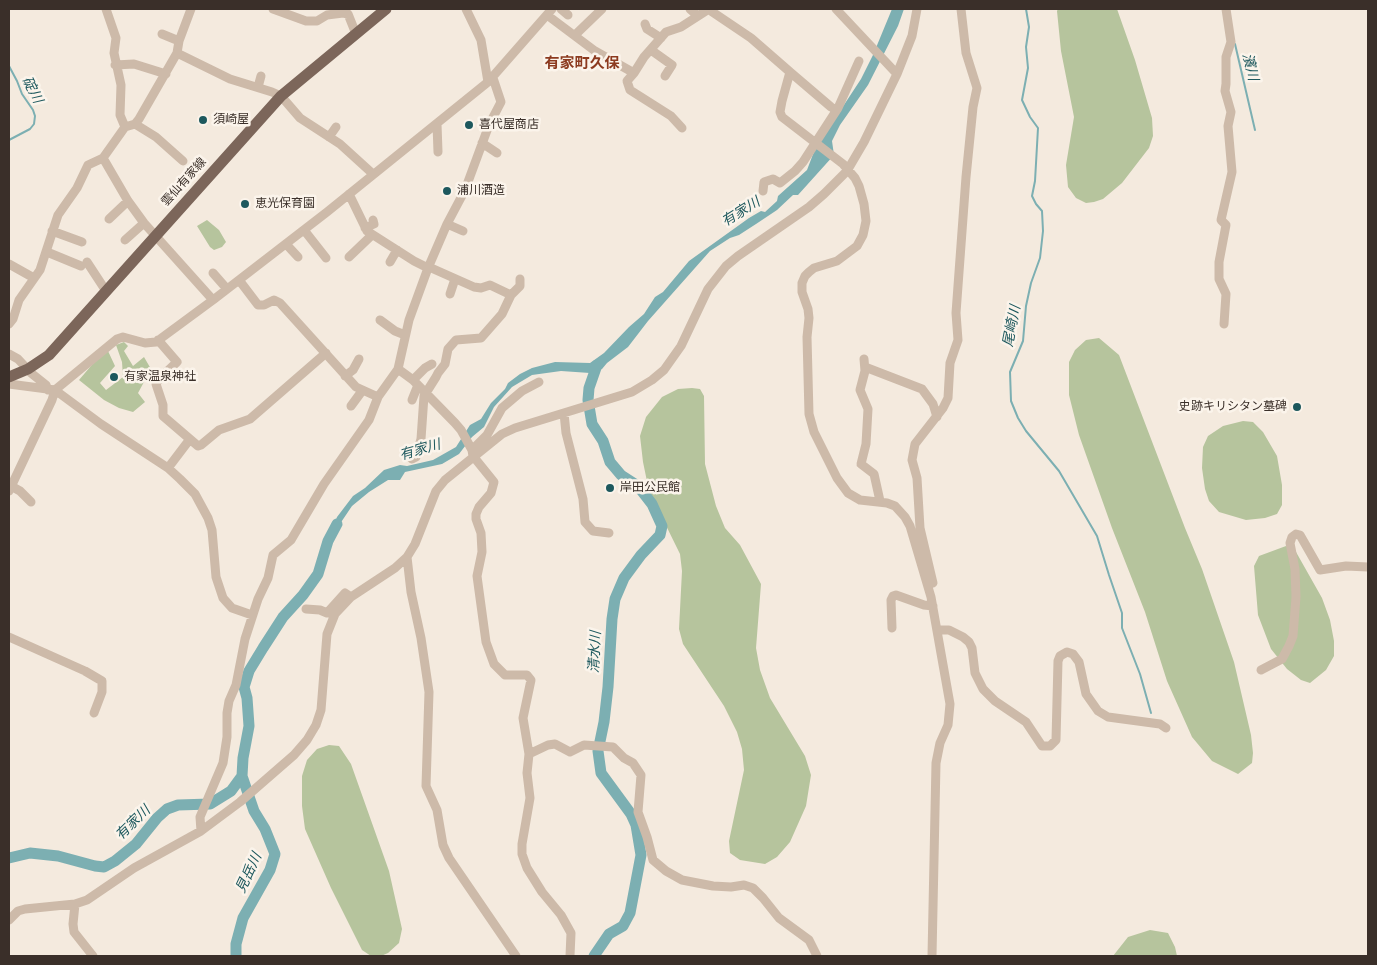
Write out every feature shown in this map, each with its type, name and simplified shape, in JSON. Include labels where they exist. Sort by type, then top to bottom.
[{"type":"main road","name":"雲仙有家線","points":[[9,377],[28,369],[49,355],[280,96],[386,9]]},
{"type":"street","points":[[106,9],[116,38],[114,53],[121,85],[120,115],[125,127]]},
{"type":"street","points":[[9,324],[13,319],[19,300],[40,270],[58,216],[77,188],[88,165],[103,158],[125,127],[135,124],[177,53],[179,41],[191,9]]},
{"type":"street","points":[[273,9],[306,21],[317,21],[333,13],[349,12],[356,34]]},
{"type":"street","points":[[200,831],[200,817],[222,763],[227,737],[229,701],[236,685],[245,639],[252,615],[268,578],[273,555],[290,540],[324,484],[369,420],[378,396],[398,369],[409,320],[429,268],[447,224],[465,190],[482,143],[501,102],[490,80],[480,40],[466,9]]},
{"type":"street","points":[[575,35],[602,9]]},
{"type":"street","points":[[690,9],[698,16]]},
{"type":"street","points":[[682,128],[671,116],[630,90],[627,82],[650,50],[666,32],[681,27],[709,9],[751,38],[830,107],[836,110]]},
{"type":"street","points":[[836,9],[894,71]]},
{"type":"street","points":[[472,452],[516,428],[603,402],[640,388],[664,370],[681,346],[708,289],[726,266],[809,207],[847,171],[864,142],[894,71],[912,36],[918,9]]},
{"type":"street","points":[[932,602],[934,588],[920,528],[917,478],[912,460],[915,444],[943,408],[948,398],[950,363],[958,340],[956,313],[964,195],[973,107],[977,88],[964,47],[961,9]]},
{"type":"street","points":[[1224,324],[1226,294],[1219,279],[1219,262],[1226,225],[1220,220],[1232,172],[1228,126],[1231,112],[1225,91],[1226,57],[1231,42],[1226,9]]},
{"type":"street","points":[[9,384],[52,390],[122,337],[145,343],[156,342],[304,230],[490,80],[550,12],[595,51],[634,74]]},
{"type":"street","points":[[645,24],[646,29],[661,38]]},
{"type":"street","points":[[162,34],[179,41]]},
{"type":"street","points":[[650,50],[672,65],[665,76]]},
{"type":"street","points":[[177,53],[230,79],[280,96],[300,118],[340,144],[373,174]]},
{"type":"street","points":[[761,183],[773,178],[780,183],[790,176],[803,162],[836,110],[860,62]]},
{"type":"street","points":[[116,65],[134,64],[166,74]]},
{"type":"street","points":[[790,72],[780,112],[782,117],[843,164],[847,171],[855,178],[864,204],[866,222],[863,235],[857,246],[848,254],[837,261],[814,268],[804,276],[802,292],[809,318],[806,344],[809,414],[814,432],[837,478],[848,493],[860,500],[880,501],[895,506],[906,517],[932,602],[950,704],[948,725],[940,743],[936,763],[932,956]]},
{"type":"street","points":[[258,87],[261,76]]},
{"type":"street","points":[[135,124],[156,137],[183,161]]},
{"type":"street","points":[[437,124],[438,152]]},
{"type":"street","points":[[329,137],[336,128]]},
{"type":"street","points":[[482,143],[497,152]]},
{"type":"street","points":[[103,158],[128,201],[144,223],[213,300]]},
{"type":"street","points":[[349,194],[368,232],[414,261],[479,288],[490,285],[511,295]]},
{"type":"street","points":[[109,219],[128,201]]},
{"type":"street","points":[[350,257],[374,224],[373,220]]},
{"type":"street","points":[[125,240],[144,223]]},
{"type":"street","points":[[447,224],[463,232]]},
{"type":"street","points":[[52,230],[82,242]]},
{"type":"street","points":[[304,230],[326,258]]},
{"type":"street","points":[[286,244],[298,257]]},
{"type":"street","points":[[390,262],[397,250]]},
{"type":"street","points":[[47,252],[84,264],[106,291]]},
{"type":"street","points":[[9,264],[34,278]]},
{"type":"street","points":[[213,274],[227,289]]},
{"type":"street","points":[[450,294],[456,279]]},
{"type":"street","points":[[412,459],[416,457],[421,439],[425,394],[445,364],[451,344],[456,340],[480,338],[502,314],[511,295],[520,286],[520,279]]},
{"type":"street","points":[[239,280],[258,305],[264,305],[274,300],[280,303],[326,352],[341,376],[362,391],[378,396]]},
{"type":"street","points":[[380,320],[405,339]]},
{"type":"street","points":[[397,354],[398,347],[405,339]]},
{"type":"street","points":[[158,340],[177,362],[159,378],[156,384],[163,405],[163,416],[198,446],[202,445],[219,430],[250,419],[326,352]]},
{"type":"street","points":[[9,354],[18,358],[52,390],[168,468],[195,494],[208,518],[212,530],[216,577],[223,598],[232,608],[252,615]]},
{"type":"street","points":[[341,376],[353,370],[359,360]]},
{"type":"street","points":[[880,501],[874,474],[861,464],[866,444],[868,418],[866,403],[860,390],[864,363],[922,389],[933,404],[937,416]]},
{"type":"street","points":[[412,400],[415,383],[425,368],[432,364]]},
{"type":"street","points":[[398,369],[415,383],[461,430],[472,452],[494,482],[491,493],[479,507],[476,514],[481,533],[482,552],[476,576],[486,642],[494,664],[505,675],[527,675],[531,680],[523,718],[529,754],[527,773],[530,798],[522,854],[527,868],[542,892],[561,915],[571,933],[570,956]]},
{"type":"street","points":[[382,373],[389,381]]},
{"type":"street","points":[[9,920],[18,911],[25,909],[75,904],[87,900],[134,868],[200,831],[240,802],[294,755],[307,740],[316,725],[322,700],[327,634],[335,614],[351,597],[395,568],[407,557],[415,544],[436,491],[487,435],[502,408],[522,391],[539,382]]},
{"type":"street","points":[[31,502],[20,491],[10,489],[52,400],[52,390]]},
{"type":"street","points":[[351,406],[362,391]]},
{"type":"street","points":[[564,413],[566,433],[583,499],[585,522],[593,531],[608,533]]},
{"type":"street","points":[[168,468],[190,439]]},
{"type":"street","points":[[1261,670],[1282,659],[1293,636],[1296,597],[1295,569],[1290,543],[1292,537],[1296,534],[1300,535],[1320,570],[1346,566],[1368,567]]},
{"type":"street","points":[[407,557],[411,592],[421,638],[429,692],[426,786],[437,810],[443,845],[449,858],[516,956]]},
{"type":"street","points":[[306,609],[320,610],[327,613],[346,593],[351,597]]},
{"type":"street","points":[[892,628],[891,600],[893,596],[896,595],[924,605],[932,602]]},
{"type":"street","points":[[937,630],[949,630],[969,642],[972,648],[975,673],[983,688],[995,701],[1026,722],[1042,746],[1050,746],[1056,740],[1058,660],[1062,654],[1067,652],[1073,654],[1077,659],[1086,694],[1098,711],[1108,717],[1160,724],[1166,728]]},
{"type":"street","points":[[9,638],[86,671],[102,681],[102,692],[94,713]]},
{"type":"street","points":[[529,754],[554,744],[570,752],[584,745],[610,746],[633,763],[642,775],[638,812],[647,837],[650,856],[653,860],[682,880],[713,886],[731,887],[744,885],[753,888],[779,918],[809,940],[817,956]]},
{"type":"street","points":[[75,904],[72,924],[74,932],[93,956]]},
{"type":"green space","points":[[1058,9],[1117,9],[1135,60],[1152,118],[1153,136],[1149,148],[1122,183],[1103,199],[1094,202],[1086,203],[1076,198],[1068,187],[1066,165],[1074,117],[1061,51]]},
{"type":"green space","points":[[207,220],[219,230],[226,242],[222,247],[214,250],[210,247],[197,226]]},
{"type":"green space","points":[[1099,338],[1119,355],[1202,569],[1234,662],[1251,735],[1253,753],[1252,763],[1238,774],[1212,761],[1192,737],[1167,681],[1145,612],[1112,528],[1079,435],[1069,395],[1069,362],[1075,350],[1086,340]]},
{"type":"green space","points":[[124,342],[128,346],[124,351],[133,366],[144,357],[151,369],[138,393],[145,402],[133,412],[119,408],[104,400],[79,380],[96,360],[108,351],[115,366],[100,383],[106,390],[123,377],[122,362],[116,345]]},
{"type":"green space","points":[[678,389],[700,389],[704,396],[705,464],[716,506],[725,528],[740,545],[761,584],[756,648],[760,670],[770,698],[805,756],[811,775],[806,806],[790,842],[777,857],[765,864],[740,860],[730,853],[729,841],[744,770],[742,749],[737,732],[724,706],[683,644],[679,629],[682,571],[680,554],[649,491],[643,462],[640,436],[646,417],[662,397]]},
{"type":"green space","points":[[1243,421],[1253,422],[1263,432],[1277,456],[1282,485],[1282,505],[1277,514],[1265,518],[1246,520],[1219,512],[1209,501],[1205,489],[1202,468],[1203,447],[1208,436],[1223,426]]},
{"type":"green space","points":[[1286,546],[1296,552],[1322,598],[1330,620],[1334,641],[1334,656],[1326,670],[1310,683],[1301,680],[1287,669],[1271,649],[1258,615],[1254,566],[1259,556]]},
{"type":"green space","points":[[329,745],[339,746],[351,764],[389,871],[402,929],[399,943],[388,953],[381,956],[371,956],[362,950],[331,888],[305,829],[302,806],[302,776],[307,760],[317,749]]},
{"type":"green space","points":[[1150,930],[1168,933],[1177,956],[1113,956],[1128,937]]},
{"type":"water","points":[[892,9],[904,9],[898,26],[868,85],[840,125],[832,141],[834,155],[798,195],[793,195],[777,210],[710,251],[648,321],[628,347],[602,369],[590,373],[561,371],[532,375],[512,387],[494,407],[484,427],[472,437],[459,454],[442,464],[405,472],[400,480],[388,480],[369,492],[352,506],[327,543],[337,517],[353,496],[365,488],[384,470],[400,465],[407,466],[433,460],[456,447],[470,425],[481,419],[491,403],[505,389],[508,383],[520,374],[532,368],[555,362],[590,363],[604,353],[644,314],[655,297],[663,292],[689,261],[749,218],[761,211],[765,212],[777,201],[778,196],[807,170],[815,149],[861,79]]},
{"type":"waterway","name":"尾崎川","points":[[1026,9],[1029,27],[1026,47],[1028,68],[1022,100],[1038,128],[1035,181],[1032,196],[1042,211],[1043,231],[1040,258],[1031,283],[1026,306],[1023,341],[1010,372],[1011,401],[1026,431],[1059,471],[1097,536],[1122,613],[1122,628],[1140,674],[1151,713]]},
{"type":"waterway","name":"濱川","points":[[1235,44],[1255,130]]},
{"type":"waterway","name":"碇川","points":[[9,66],[35,116],[34,124],[30,129],[9,140]]},
{"type":"waterway","name":"清水川","points":[[594,956],[609,934],[623,926],[630,913],[641,855],[636,825],[631,814],[601,773],[598,751],[608,687],[615,599],[624,578],[641,555],[660,535],[662,526],[652,504],[638,486],[621,475],[610,462],[603,441],[592,424],[588,400],[589,388],[597,365]]},
{"type":"waterway","name":"有家川","points":[[9,858],[30,853],[58,856],[104,867],[115,861],[136,844],[157,818],[167,809],[178,805],[210,804],[231,791],[242,776],[243,758],[249,726],[247,698],[244,687],[249,671],[283,617],[303,595],[318,574],[328,541],[337,524]]},
{"type":"waterway","name":"見岳川","points":[[236,956],[236,944],[243,918],[270,870],[275,854],[265,829],[254,811],[242,776]]},
{"type":"place","name":"須崎屋","points":[[203,120]]},
{"type":"place","name":"喜代屋商店","points":[[469,125]]},
{"type":"place","name":"浦川酒造","points":[[447,191]]},
{"type":"place","name":"恵光保育園","points":[[245,204]]},
{"type":"place","name":"有家温泉神社","points":[[114,377]]},
{"type":"place","name":"史跡キリシタン墓碑","points":[[1297,407]]},
{"type":"place","name":"岸田公民館","points":[[610,488]]},
{"type":"district","name":"有家町久保","points":[[582,64]]}]
